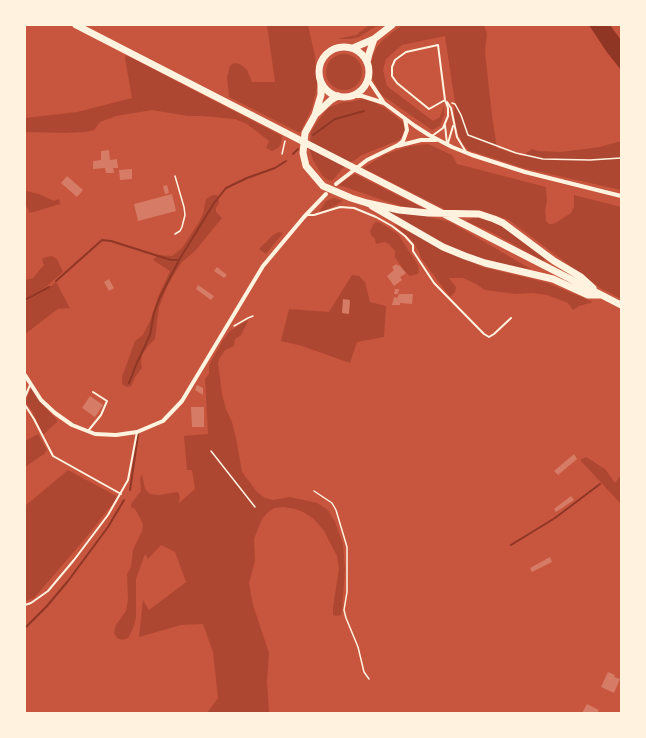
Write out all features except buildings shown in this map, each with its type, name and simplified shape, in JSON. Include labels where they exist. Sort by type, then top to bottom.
[{"type":"main road","points":[[76,25],[621,305]]},
{"type":"main road","points":[[353,48],[374,39],[392,25]]},
{"type":"main road","points":[[367,62],[374,39]]},
{"type":"main road","points":[[315,115],[320,95],[321,83],[319,66],[328,52],[345,46],[353,48],[359,51],[369,67],[368,79],[364,87],[350,96],[338,96],[331,94],[321,83]]},
{"type":"main road","points":[[338,96],[331,100],[315,115],[304,133],[303,153],[306,166],[323,186],[350,198],[399,210],[428,213],[479,214],[494,219],[503,223],[554,261],[581,277],[603,295]]},
{"type":"main road","points":[[367,203],[455,252],[485,263],[553,279],[588,295],[603,295]]},
{"type":"street","points":[[368,79],[384,103],[405,119],[447,145],[526,172],[621,196]]},
{"type":"street","points":[[350,96],[362,96],[384,103]]},
{"type":"street","points":[[336,184],[367,160],[403,141],[407,130],[405,119]]},
{"type":"street","points":[[393,147],[421,140],[437,140]]},
{"type":"street","points":[[25,375],[41,400],[55,413],[72,424],[96,434],[116,435],[137,432],[163,421],[182,401],[263,266],[326,194]]},
{"type":"lane","points":[[432,136],[440,131],[448,116],[438,45],[406,52],[395,60],[392,67],[392,76],[397,83],[429,109],[445,100]]},
{"type":"lane","points":[[445,100],[451,108],[457,137],[467,153]]},
{"type":"lane","points":[[445,123],[447,145]]},
{"type":"lane","points":[[447,145],[454,125]]},
{"type":"lane","points":[[307,214],[310,216],[340,207],[354,208],[392,226],[405,236],[413,245],[413,251],[434,283],[484,334],[489,337],[511,318]]},
{"type":"lane","points":[[25,397],[31,384]]},
{"type":"lane","points":[[88,431],[101,415],[107,401],[93,392]]},
{"type":"lane","points":[[25,405],[53,456],[121,494]]},
{"type":"lane","points":[[25,605],[31,603],[48,590],[108,515],[128,480],[137,432]]},
{"type":"path","points":[[445,100],[456,104],[468,136],[516,153],[543,159],[590,160],[621,158]]},
{"type":"path","points":[[282,154],[286,136]]},
{"type":"path","points":[[175,176],[185,215],[180,231],[175,234]]},
{"type":"path","points":[[227,327],[231,328],[253,316]]},
{"type":"path","points":[[211,451],[254,507]]},
{"type":"path","points":[[314,491],[332,503],[336,510],[347,547],[347,592],[344,610],[358,647],[364,672],[369,679]]},
{"type":"shaded area","points":[[267,25],[308,25],[315,56],[317,87],[312,108],[300,133],[229,97],[227,77],[230,66],[234,63],[240,64],[247,70],[252,82],[275,82]]},
{"type":"shaded area","points":[[369,25],[378,25],[359,37],[352,39],[337,39],[356,35]]},
{"type":"shaded area","points":[[402,25],[484,25],[487,34],[485,52],[497,148],[522,156],[532,149],[538,151],[561,152],[600,147],[621,141],[621,190],[523,168],[468,150],[457,132],[454,112],[455,103],[445,36],[402,45],[386,59],[383,70],[387,86],[433,121],[440,117],[444,106],[444,115],[440,126],[432,130],[383,96],[379,92],[371,76],[370,66],[377,47],[383,40]]},
{"type":"shaded area","points":[[589,25],[610,25],[621,40],[621,70],[606,51]]},
{"type":"shaded area","points":[[347,54],[357,59],[361,65],[361,79],[357,85],[351,89],[341,90],[331,85],[327,79],[326,69],[331,59],[337,55]]},
{"type":"shaded area","points":[[126,55],[282,136],[281,144],[278,148],[272,151],[266,148],[269,141],[247,124],[235,119],[188,116],[152,110],[116,116],[100,122],[94,130],[85,132],[25,132],[25,118],[77,112],[132,98],[125,58]]},
{"type":"shaded area","points":[[362,99],[372,101],[385,108],[404,123],[404,135],[399,140],[362,155],[342,169],[332,181],[328,180],[322,175],[313,160],[310,150],[311,132],[328,108],[343,102]]},
{"type":"shaded area","points":[[428,144],[452,155],[457,164],[546,187],[547,201],[545,210],[546,221],[549,224],[557,222],[571,213],[574,207],[574,195],[621,207],[621,299],[600,288],[509,220],[479,210],[450,212],[363,168],[384,155],[410,146]]},
{"type":"shaded area","points":[[355,174],[429,211],[411,209],[339,185]]},
{"type":"shaded area","points":[[26,191],[39,194],[54,201],[59,199],[60,204],[30,213],[26,206]]},
{"type":"shaded area","points":[[213,195],[217,195],[219,203],[216,208],[216,212],[222,218],[195,251],[182,262],[173,276],[159,307],[155,339],[142,355],[142,368],[135,377],[131,386],[127,387],[122,383],[122,377],[135,341],[143,335],[150,321],[158,297],[170,271],[153,260],[158,255],[172,256],[182,248],[203,214],[206,199]]},
{"type":"shaded area","points":[[334,198],[343,201],[329,209],[319,212],[326,201]]},
{"type":"shaded area","points":[[384,210],[418,214],[450,222],[531,269],[491,262],[464,252],[439,241]]},
{"type":"shaded area","points":[[473,218],[481,218],[491,221],[504,228],[520,238],[545,259],[543,261],[493,233],[466,221]]},
{"type":"shaded area","points":[[375,222],[381,223],[398,234],[418,265],[418,274],[410,276],[405,272],[395,257],[395,251],[389,244],[384,242],[376,244],[370,231]]},
{"type":"shaded area","points":[[394,224],[482,267],[548,283],[593,302],[579,306],[573,310],[568,303],[547,295],[532,293],[516,294],[485,290],[463,278],[449,278],[456,287],[455,292],[450,297],[421,258],[414,243]]},
{"type":"shaded area","points":[[279,232],[283,233],[266,254],[259,249],[273,235]]},
{"type":"shaded area","points":[[52,256],[57,259],[63,272],[47,286],[25,299],[25,280],[33,278],[44,265],[42,259]]},
{"type":"shaded area","points":[[352,275],[359,276],[365,282],[370,302],[386,306],[384,337],[357,342],[350,363],[302,346],[281,341],[289,309],[329,312]]},
{"type":"shaded area","points":[[56,282],[70,308],[58,309],[25,334],[25,302]]},
{"type":"shaded area","points":[[249,319],[241,335],[235,339],[234,346],[225,350],[218,363],[222,394],[226,409],[232,422],[242,472],[257,492],[265,498],[273,500],[290,497],[317,503],[328,510],[335,522],[343,544],[345,569],[342,611],[341,615],[333,615],[339,569],[337,556],[324,531],[314,519],[303,512],[283,507],[274,508],[262,519],[254,539],[255,561],[249,583],[253,605],[269,653],[267,681],[269,713],[207,713],[218,698],[213,652],[203,624],[181,625],[139,637],[143,600],[149,610],[186,582],[175,552],[161,545],[148,559],[145,554],[136,579],[136,618],[133,628],[128,638],[122,640],[117,638],[114,633],[116,625],[126,611],[128,600],[127,574],[131,567],[133,550],[142,531],[143,524],[135,509],[131,507],[131,504],[141,491],[140,479],[142,474],[145,489],[150,494],[159,495],[178,492],[180,497],[179,503],[195,489],[192,470],[187,470],[184,436],[208,434],[205,379],[209,374],[209,365],[223,340],[230,331]]},
{"type":"shaded area","points":[[31,388],[58,421],[43,435],[32,411],[25,402]]},
{"type":"shaded area","points":[[38,434],[47,450],[44,454],[25,467],[25,441]]},
{"type":"shaded area","points":[[586,457],[605,469],[615,483],[621,475],[621,504],[580,460]]},
{"type":"shaded area","points":[[68,470],[118,497],[84,540],[34,598],[25,601],[25,506]]},
{"type":"waterway","points":[[313,135],[335,119],[364,111]]},
{"type":"waterway","points":[[293,154],[298,149]]},
{"type":"waterway","points":[[129,383],[150,335],[154,313],[160,297],[179,260],[214,203],[226,188],[247,178],[275,168],[286,161]]},
{"type":"waterway","points":[[56,281],[102,240],[111,241],[171,260],[179,260]]},
{"type":"waterway","points":[[25,300],[49,287]]},
{"type":"waterway","points":[[130,490],[138,435]]},
{"type":"waterway","points":[[511,545],[555,518],[600,484]]},
{"type":"waterway","points":[[25,628],[47,606],[68,581],[108,527],[124,500]]}]
